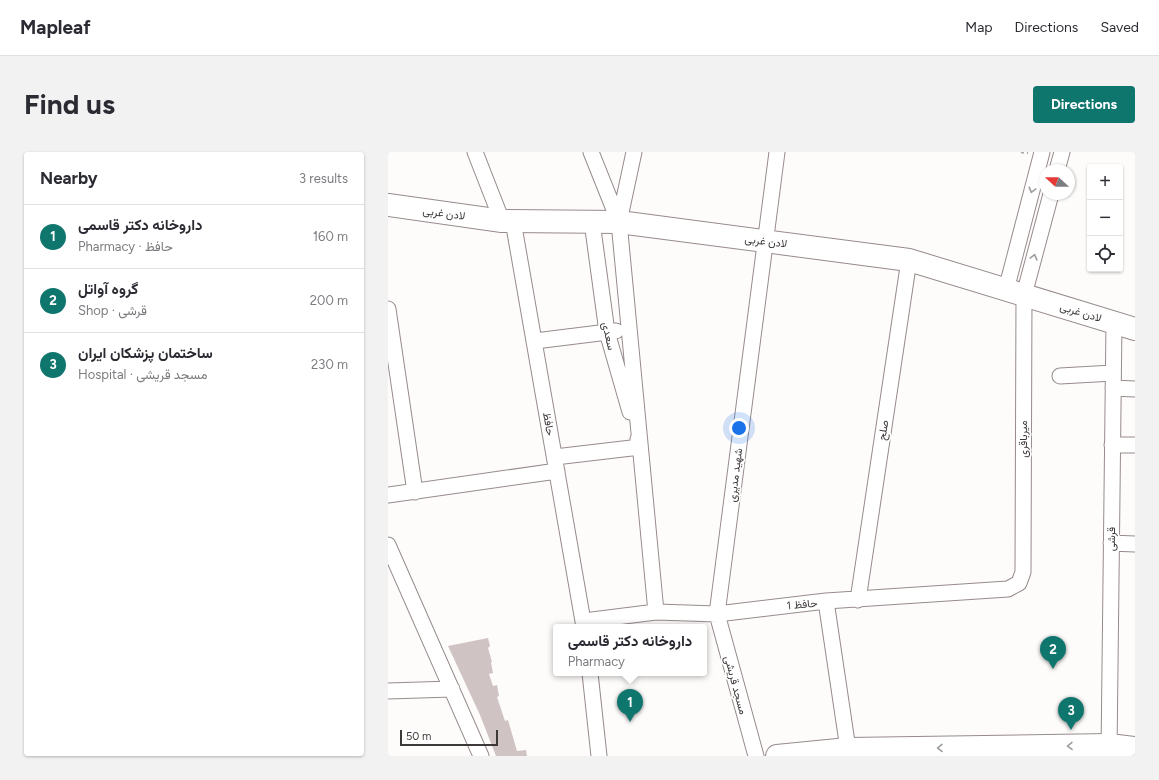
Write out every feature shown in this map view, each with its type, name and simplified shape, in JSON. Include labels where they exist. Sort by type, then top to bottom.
[{"type":"street","name":"حافظ","points":[[475,152],[507,221],[535,341],[584,624]]},
{"type":"street","points":[[591,152],[619,222]]},
{"type":"street","points":[[619,222],[634,152]]},
{"type":"street","name":"شهید مدیری","points":[[717,614],[777,152]]},
{"type":"street","points":[[1015,292],[1042,152]]},
{"type":"street","points":[[1059,164],[1062,152]]},
{"type":"street","points":[[1015,292],[1049,200]]},
{"type":"street","name":"لادن غربی","points":[[388,205],[507,221],[619,222],[909,260],[1135,329]]},
{"type":"street","name":"سعدی","points":[[592,222],[607,332],[640,447]]},
{"type":"street","name":"سعدی","points":[[619,222],[656,612]]},
{"type":"street","name":"صلح","points":[[858,600],[909,260]]},
{"type":"street","name":"میرباقری","points":[[1015,292],[1023,572],[1019,583]]},
{"type":"street","points":[[388,309],[415,492]]},
{"type":"street","name":"قرشی","points":[[1109,751],[1114,322]]},
{"type":"street","points":[[535,341],[629,330]]},
{"type":"street","points":[[1060,376],[1113,373]]},
{"type":"street","points":[[1113,388],[1135,389]]},
{"type":"street","points":[[1112,444],[1135,445]]},
{"type":"street","points":[[388,495],[415,492],[640,447]]},
{"type":"street","points":[[1111,543],[1135,544]]},
{"type":"street","points":[[390,554],[482,756]]},
{"type":"street","name":"حافظ 1","points":[[584,624],[656,612],[717,614],[826,601],[858,600],[1008,588],[1019,583]]},
{"type":"street","points":[[826,601],[848,749]]},
{"type":"street","name":"مسجد قریشی","points":[[717,614],[756,756]]},
{"type":"street","points":[[590,676],[599,756]]},
{"type":"street","points":[[388,691],[452,689]]},
{"type":"street","points":[[777,756],[848,749],[1109,751],[1135,748]]},
{"type":"building","points":[[488,638],[490,646],[488,648],[493,673],[489,674],[493,686],[497,685],[499,696],[497,697],[505,721],[508,720],[517,751],[526,750],[527,756],[496,756],[480,715],[448,646]]},
{"type":"place","name":"گروه آواتل","points":[[1053,669]]},
{"type":"place","name":"داروخانه دکتر قاسمی","points":[[630,722]]},
{"type":"place","name":"ساختمان پزشکان ایران","points":[[1071,730]]}]
